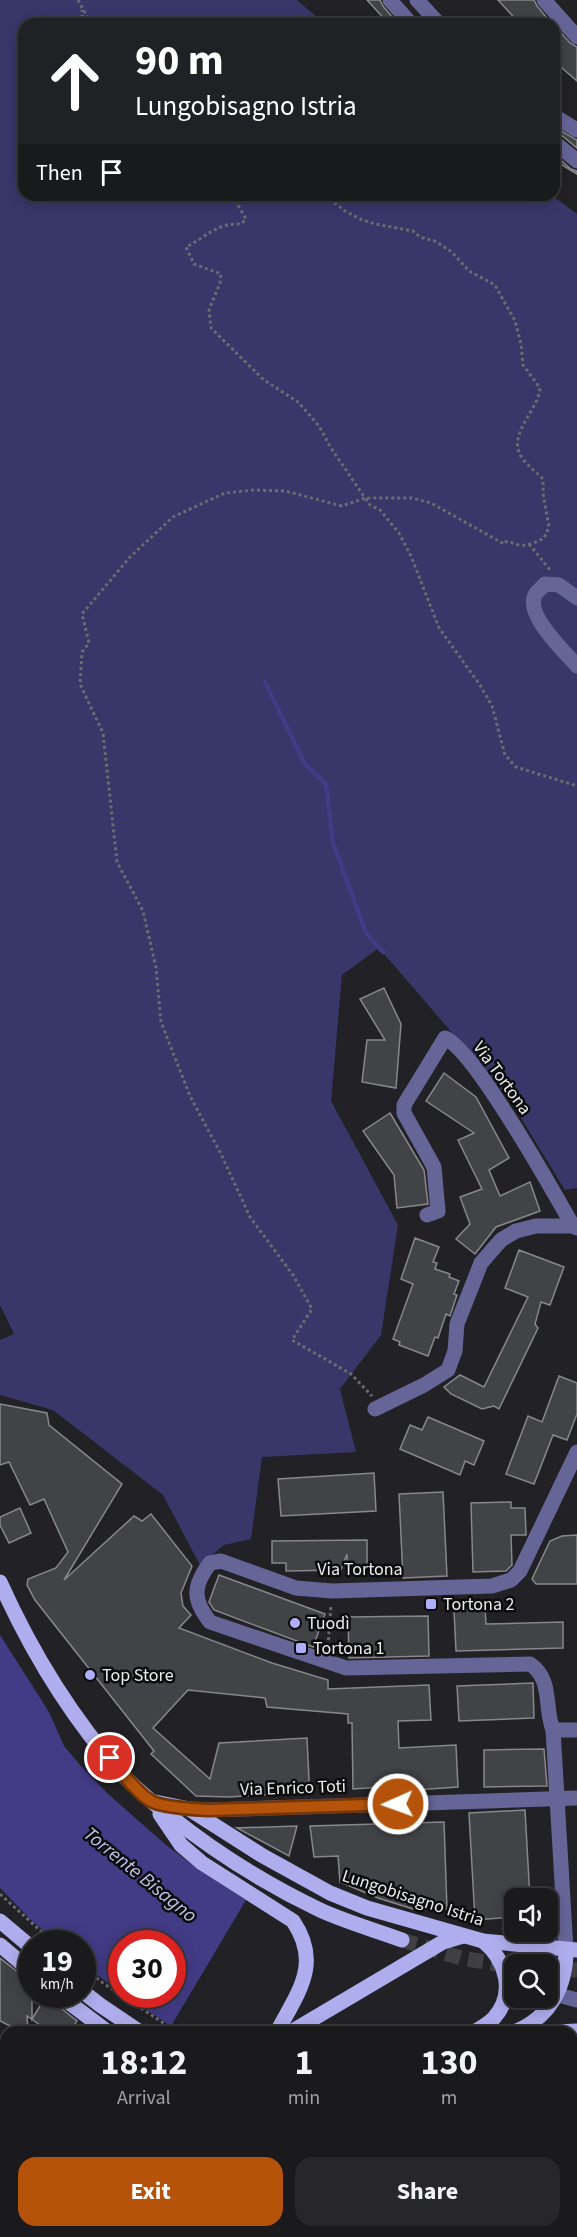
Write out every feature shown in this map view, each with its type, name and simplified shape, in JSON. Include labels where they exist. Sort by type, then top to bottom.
[{"type":"main road","points":[[0,1582],[32,1650],[71,1710],[123,1774],[152,1802],[207,1846],[285,1892],[323,1911],[402,1940]]},
{"type":"main road","points":[[152,1802],[181,1845],[202,1863],[293,1921],[300,1932],[307,1952],[306,1975],[280,2026]]},
{"type":"main road","name":"Lungobisagno Istria","points":[[152,1802],[189,1809],[263,1856],[330,1893],[367,1908],[483,1941],[572,1950]]},
{"type":"main road","points":[[0,1921],[18,1936]]},
{"type":"main road","points":[[301,2026],[443,1942],[464,1936]]},
{"type":"main road","points":[[483,1941],[497,1955],[502,1964],[506,1983],[506,1993],[499,2012],[483,2026]]},
{"type":"main road","points":[[0,1945],[18,1960]]},
{"type":"main road","points":[[558,1995],[572,1950]]},
{"type":"main road","points":[[96,2003],[131,2026]]},
{"type":"main road","points":[[71,2008],[88,2026]]},
{"type":"main road","points":[[524,2026],[542,2015],[548,2008]]},
{"type":"street","points":[[390,0],[406,18]]},
{"type":"street","points":[[417,0],[434,18]]},
{"type":"street","points":[[544,0],[577,37]]},
{"type":"street","points":[[560,120],[577,130]]},
{"type":"street","points":[[560,147],[577,161]]},
{"type":"street","points":[[577,598],[559,585],[545,584],[536,594],[533,607],[541,623],[577,666]]},
{"type":"street","name":"Via Tortona","points":[[427,1215],[438,1211],[434,1167],[404,1113],[404,1105],[445,1038],[476,1070],[575,1227]]},
{"type":"street","name":"Via Tortona","points":[[375,1409],[424,1385],[448,1370],[454,1351],[457,1324],[481,1263],[501,1240],[516,1231],[536,1226],[575,1227]]},
{"type":"street","name":"Via Tortona","points":[[572,1950],[556,1799],[553,1730],[549,1719],[546,1686],[538,1670],[530,1665],[346,1668],[210,1622],[201,1611],[196,1587],[210,1563],[221,1561],[296,1588],[332,1591],[504,1584],[520,1571],[575,1460]]},
{"type":"street","points":[[553,1730],[577,1730]]},
{"type":"street","name":"Via Enrico Toti","points":[[189,1809],[577,1798]]},
{"type":"street","points":[[558,1995],[577,2000]]},
{"type":"path","points":[[78,0],[88,18]]},
{"type":"path","points":[[82,8],[82,18]]},
{"type":"path","points":[[236,201],[246,219],[241,224],[228,223],[218,226],[186,248],[194,264],[221,274],[220,283],[209,310],[211,328],[264,380],[298,402],[320,426],[331,448],[370,505],[380,510],[399,533],[411,556],[439,628],[480,685],[492,706],[506,755],[516,767],[577,786]]},
{"type":"path","points":[[332,201],[360,219],[413,231],[420,237],[435,241],[452,252],[469,271],[495,285],[515,321],[523,365],[540,388],[537,404],[525,420],[517,442],[522,459],[543,479],[548,532],[544,538],[529,544],[520,545],[512,541],[499,543],[431,504],[412,498],[365,498],[342,506],[285,491],[254,490],[225,493],[173,517],[130,557],[82,614],[89,643],[81,652],[80,684],[103,733],[117,862],[142,911],[156,968],[161,1022],[190,1096],[221,1154],[250,1217],[293,1275],[312,1309],[292,1340],[351,1374],[372,1394],[375,1409]]},
{"type":"path","points":[[529,544],[546,563],[559,585]]},
{"type":"path","points":[[327,1653],[331,1601]]},
{"type":"path","points":[[0,1894],[40,1930]]},
{"type":"path","points":[[96,1978],[168,2026]]},
{"type":"shaded area","points":[[0,0],[297,0],[318,18],[18,18],[18,201],[559,201],[577,214],[577,1188],[565,1190],[510,1100],[379,948],[342,975],[331,1101],[398,1225],[381,1335],[340,1389],[356,1452],[262,1457],[251,1539],[224,1545],[200,1565],[163,1495],[53,1410],[0,1395],[0,1340],[14,1334],[0,1305]]},
{"type":"water","name":"Torrente Bisagno","points":[[0,1635],[49,1712],[64,1746],[80,1765],[108,1794],[166,1845],[246,1900],[186,2001],[186,1930],[108,1930],[108,1983],[96,1974],[96,1930],[43,1930],[0,1888]]},
{"type":"water","points":[[144,2008],[182,2008],[171,2026]]},
{"type":"building","points":[[367,0],[380,0],[393,18],[384,18]]},
{"type":"building","points":[[498,0],[534,0],[547,18],[514,18]]},
{"type":"building","points":[[560,32],[577,47],[577,81],[560,66]]},
{"type":"building","points":[[560,130],[577,140],[577,148],[560,134]]},
{"type":"building","points":[[560,159],[577,171],[577,174],[560,164]]},
{"type":"building","points":[[384,988],[401,1024],[396,1088],[362,1082],[367,1040],[385,1040],[360,999]]},
{"type":"building","points":[[444,1073],[476,1097],[509,1158],[489,1170],[500,1196],[530,1182],[540,1211],[496,1227],[475,1254],[456,1239],[470,1224],[460,1197],[482,1189],[458,1140],[474,1133],[426,1101]]},
{"type":"building","points":[[390,1113],[424,1170],[428,1204],[397,1208],[394,1175],[363,1131]]},
{"type":"building","points":[[415,1238],[439,1247],[433,1262],[437,1263],[435,1269],[450,1274],[449,1277],[459,1281],[450,1316],[446,1314],[438,1338],[435,1337],[428,1356],[399,1345],[400,1342],[393,1339],[413,1284],[401,1279]]},
{"type":"building","points":[[519,1250],[564,1267],[550,1305],[541,1302],[535,1324],[538,1328],[499,1409],[494,1406],[482,1409],[451,1394],[444,1387],[460,1375],[484,1387],[528,1297],[505,1288]]},
{"type":"building","points":[[559,1376],[577,1383],[577,1414],[567,1440],[553,1435],[534,1484],[506,1474],[528,1416],[542,1422]]},
{"type":"building","points":[[0,1404],[47,1413],[49,1425],[122,1484],[64,1580],[134,1516],[142,1521],[151,1514],[192,1566],[181,1593],[183,1606],[191,1615],[179,1628],[272,1663],[328,1680],[328,1689],[429,1685],[431,1720],[398,1721],[399,1748],[456,1745],[458,1787],[415,1790],[415,1785],[353,1789],[352,1723],[348,1723],[348,1714],[267,1707],[265,1698],[188,1690],[153,1728],[210,1779],[219,1743],[307,1738],[309,1780],[306,1792],[229,1797],[196,1796],[151,1754],[154,1751],[35,1600],[27,1585],[28,1579],[56,1568],[68,1552],[44,1499],[30,1505],[9,1462],[0,1465]]},
{"type":"building","points":[[428,1417],[484,1441],[474,1465],[465,1461],[460,1475],[400,1449],[410,1425],[422,1430]]},
{"type":"building","points":[[374,1473],[376,1511],[281,1516],[278,1479]]},
{"type":"building","points":[[443,1492],[447,1576],[403,1578],[399,1494]]},
{"type":"building","points":[[511,1502],[511,1508],[525,1508],[526,1535],[511,1535],[512,1565],[506,1571],[473,1572],[471,1503]]},
{"type":"building","points":[[20,1508],[31,1533],[9,1543],[0,1525],[0,1517]]},
{"type":"building","points":[[577,1535],[577,1584],[536,1584],[532,1579],[550,1541],[562,1536]]},
{"type":"building","points":[[367,1540],[367,1570],[347,1570],[347,1554],[341,1570],[286,1571],[286,1563],[272,1563],[272,1541]]},
{"type":"building","points":[[219,1575],[325,1614],[313,1647],[214,1610],[209,1602]]},
{"type":"building","points":[[485,1608],[486,1624],[563,1622],[563,1648],[456,1651],[454,1610]]},
{"type":"building","points":[[428,1616],[429,1656],[349,1658],[348,1617]]},
{"type":"building","points":[[533,1683],[534,1718],[459,1721],[457,1686]]},
{"type":"building","points":[[544,1749],[547,1786],[484,1787],[484,1750]]},
{"type":"building","points":[[525,1810],[529,1888],[504,1888],[504,1918],[475,1920],[469,1813]]},
{"type":"building","points":[[444,1822],[447,1909],[416,1910],[378,1898],[340,1882],[338,1856],[314,1857],[310,1826]]},
{"type":"building","points":[[297,1826],[289,1856],[237,1828]]},
{"type":"building","points":[[0,1958],[18,1972],[18,2008],[32,2008],[32,2019],[39,2008],[61,2008],[77,2021],[74,2026],[41,2026],[27,2016],[28,2026],[10,2026],[0,2021]]},
{"type":"waterway","points":[[265,682],[305,764],[326,784],[333,843],[366,933],[383,952]]},
{"type":"tunnel","points":[[402,1940],[461,1958],[504,1965]]},
{"type":"tunnel","points":[[558,1969],[577,1970]]},
{"type":"place","name":"Tortona 2","points":[[431,1604]]},
{"type":"place","name":"Tuodì","points":[[295,1623]]},
{"type":"place","name":"Tortona 1","points":[[301,1648]]},
{"type":"place","name":"Top Store","points":[[90,1675]]},
{"type":"route","points":[[110,1758],[152,1802],[189,1809],[398,1804]]}]
